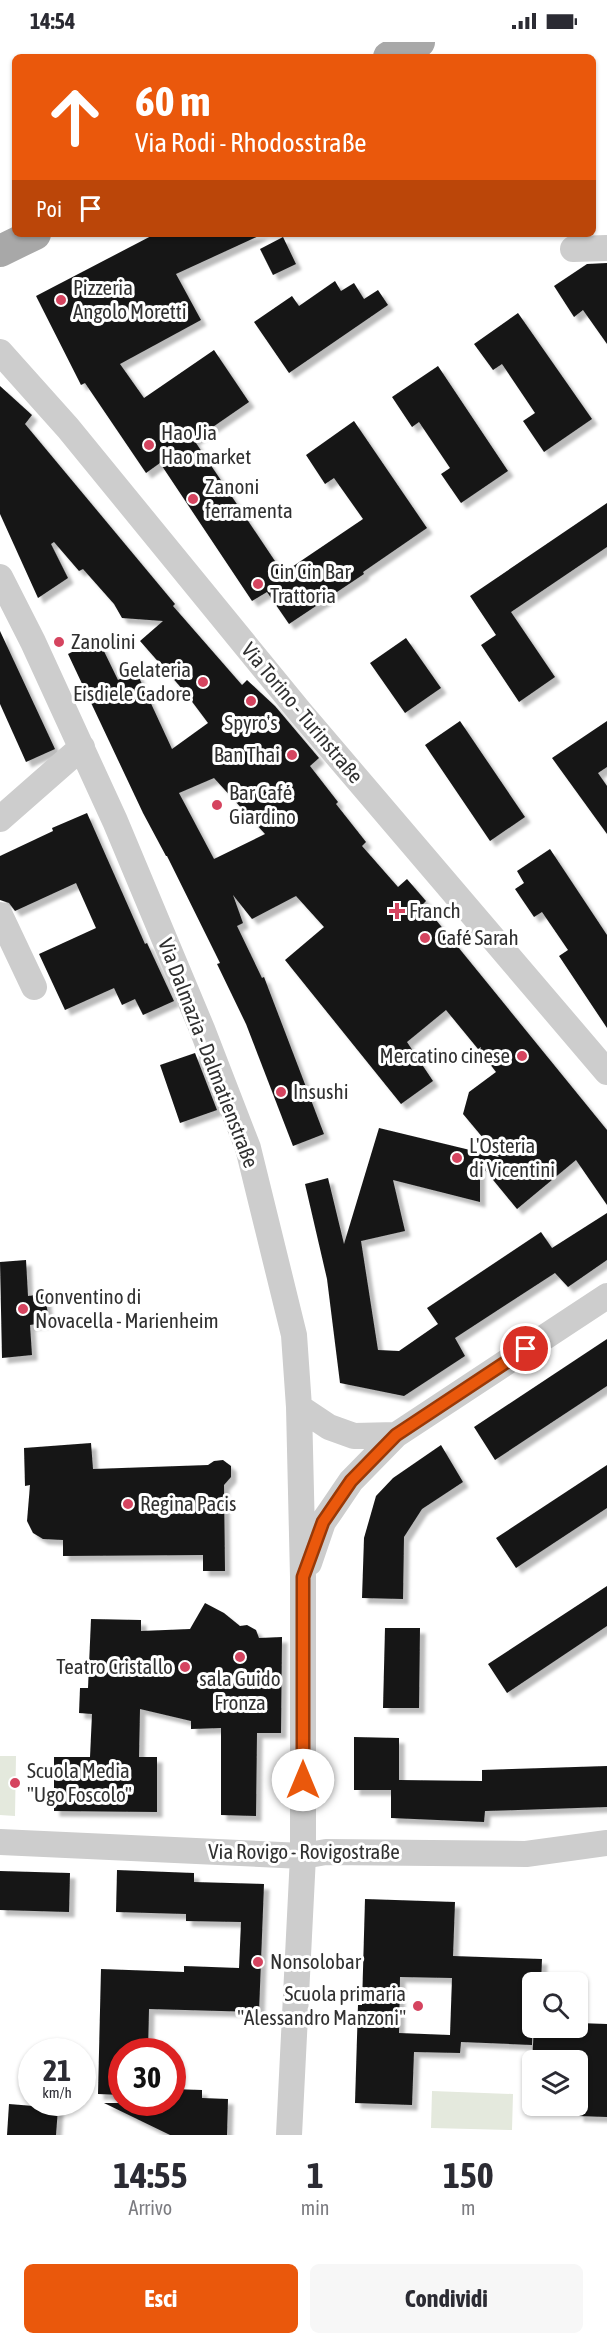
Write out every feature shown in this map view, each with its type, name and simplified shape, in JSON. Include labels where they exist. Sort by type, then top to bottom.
[{"type":"main road","points":[[395,54],[419,42]]},
{"type":"main road","points":[[0,251],[29,237]]},
{"type":"street","points":[[573,249],[607,248]]},
{"type":"street","name":"Via Torino - Turinstraße","points":[[0,352],[68,428],[300,712],[607,1072]]},
{"type":"street","name":"Via Dalmazia - Dalmatienstraße","points":[[0,578],[8,610],[82,747],[115,821],[248,1148],[294,1335],[299,1407],[303,1577],[303,1856],[289,2135]]},
{"type":"street","points":[[0,819],[82,747]]},
{"type":"street","points":[[0,915],[34,987]]},
{"type":"street","points":[[303,1577],[323,1522],[351,1481],[396,1435],[607,1296]]},
{"type":"street","points":[[299,1407],[329,1427],[354,1436],[396,1435]]},
{"type":"street","name":"Via Rovigo - Rovigostraße","points":[[0,1842],[303,1856],[326,1852],[526,1854],[607,1843]]},
{"type":"shaded area","points":[[0,1756],[16,1756],[15,1816],[0,1815]]},
{"type":"shaded area","points":[[432,2091],[513,2094],[512,2130],[431,2128]]},
{"type":"building","points":[[149,237],[256,237],[176,274],[201,320],[120,364],[144,398],[214,350],[249,402],[194,440],[283,573],[363,519],[334,478],[325,484],[306,455],[354,421],[427,528],[289,624],[267,592],[252,601],[160,463],[146,473],[85,383],[81,385],[36,296]]},
{"type":"building","points":[[283,237],[296,264],[273,275],[260,249]]},
{"type":"building","points":[[607,263],[607,344],[583,310],[574,317],[554,286],[587,264]]},
{"type":"building","points":[[335,281],[341,291],[354,283],[364,299],[378,290],[388,305],[289,373],[254,322],[292,296],[299,306]]},
{"type":"building","points":[[518,313],[592,419],[544,452],[523,421],[535,413],[502,364],[493,370],[474,344]]},
{"type":"building","points":[[438,366],[508,471],[461,503],[441,474],[450,468],[419,422],[412,427],[392,397]]},
{"type":"building","points":[[0,386],[32,415],[25,424],[175,604],[173,606],[242,685],[247,680],[275,706],[319,758],[310,766],[366,842],[362,846],[398,887],[407,879],[426,901],[423,904],[607,1130],[607,1205],[576,1160],[517,1209],[480,1164],[480,1202],[393,1180],[405,1231],[361,1241],[378,1350],[399,1351],[438,1324],[427,1308],[541,1232],[552,1248],[607,1213],[607,1260],[568,1287],[555,1273],[455,1338],[465,1356],[404,1396],[340,1383],[327,1279],[305,1184],[328,1178],[344,1244],[379,1128],[499,1157],[463,1114],[469,1092],[496,1072],[480,1051],[481,1047],[478,1049],[446,1010],[407,1042],[433,1081],[401,1104],[285,960],[324,927],[296,896],[252,919],[233,895],[243,923],[237,926],[262,978],[264,977],[324,1134],[293,1146],[246,1024],[217,964],[220,963],[143,813],[68,654],[98,639],[118,680],[136,671],[172,749],[208,723],[184,691],[140,641],[163,621],[122,618],[114,604],[83,569],[79,571],[54,542],[51,544],[68,578],[38,598],[0,514]],"holes":[[[214,778],[265,834],[214,859],[179,793]]]},
{"type":"building","points":[[607,503],[607,547],[511,612],[555,677],[519,702],[481,645],[496,635],[470,596]]},
{"type":"building","points":[[0,631],[55,749],[26,762],[0,704]]},
{"type":"building","points":[[406,638],[441,688],[405,713],[370,663]]},
{"type":"building","points":[[460,721],[525,817],[490,841],[425,745]]},
{"type":"building","points":[[607,721],[607,767],[598,773],[607,786],[607,834],[552,758]]},
{"type":"building","points":[[87,813],[145,944],[147,943],[174,1001],[143,1015],[135,999],[122,1005],[114,988],[65,1010],[39,954],[96,928],[76,883],[15,911],[9,903],[0,900],[0,856],[53,831],[52,828]]},
{"type":"building","points":[[550,849],[607,935],[607,1028],[559,956],[568,950],[542,912],[534,917],[515,889],[524,883],[517,871]]},
{"type":"building","points":[[195,1053],[217,1110],[180,1123],[160,1065]]},
{"type":"building","name":"Conventino di Novacella - Marienheim","points":[[26,1260],[28,1296],[45,1294],[49,1322],[30,1325],[32,1355],[2,1358],[0,1262]]},
{"type":"building","points":[[607,1339],[607,1386],[495,1460],[474,1427]]},
{"type":"building","name":"Regina Pacis","points":[[91,1443],[93,1469],[208,1465],[214,1461],[223,1460],[231,1466],[231,1477],[224,1485],[225,1571],[203,1571],[203,1555],[63,1556],[63,1540],[43,1539],[33,1533],[27,1521],[30,1485],[25,1486],[24,1448]]},
{"type":"building","points":[[441,1445],[463,1482],[422,1509],[404,1537],[403,1599],[362,1598],[364,1538],[376,1496],[393,1478]]},
{"type":"building","points":[[607,1465],[607,1508],[516,1568],[496,1538]]},
{"type":"building","points":[[607,1586],[607,1626],[507,1693],[488,1664]]},
{"type":"building","name":"Teatro Cristallo","points":[[205,1603],[224,1613],[240,1626],[247,1625],[256,1630],[259,1638],[282,1637],[281,1733],[257,1733],[256,1816],[221,1815],[221,1728],[191,1729],[191,1721],[140,1709],[139,1757],[157,1757],[157,1812],[54,1811],[54,1757],[90,1757],[92,1714],[79,1713],[80,1688],[88,1688],[91,1619],[141,1620],[141,1631],[190,1629]]},
{"type":"building","points":[[385,1628],[420,1628],[419,1708],[383,1708]]},
{"type":"building","points":[[354,1737],[399,1738],[399,1780],[482,1781],[482,1770],[607,1766],[607,1807],[485,1811],[484,1822],[391,1818],[391,1790],[354,1790]]},
{"type":"building","points":[[117,1870],[194,1873],[194,1882],[264,1884],[259,2012],[149,2009],[148,2038],[108,2038],[108,2094],[98,2094],[101,1969],[184,1972],[184,1966],[239,1968],[241,1922],[186,1921],[186,1914],[116,1912]]},
{"type":"building","points":[[0,1871],[70,1873],[69,1912],[0,1910]]},
{"type":"building","points":[[365,1899],[455,1902],[453,1956],[542,1959],[541,1972],[522,1972],[522,2038],[532,2038],[532,2045],[461,2042],[460,2053],[414,2052],[412,2105],[355,2103],[358,2005],[362,2005]],"holes":[[[400,1977],[452,1978],[450,2035],[399,2033]]]},
{"type":"building","points":[[588,2023],[607,2024],[607,2117],[578,2116],[588,2116],[588,2050],[533,2050],[533,2038],[588,2038]]},
{"type":"building","points":[[186,2089],[202,2090],[202,2098],[228,2099],[227,2135],[170,2135],[131,2116],[186,2116]]},
{"type":"building","points":[[9,2104],[18,2105],[18,2116],[57,2116],[56,2135],[7,2135]]},
{"type":"place","name":"Pizzeria Angolo Moretti","points":[[61,300]]},
{"type":"place","name":"Hao Jia Hao market","points":[[149,445]]},
{"type":"place","name":"Zanoni ferramenta","points":[[193,499]]},
{"type":"place","name":"Cin Cin Bar Trattoria","points":[[258,584]]},
{"type":"place","name":"Zanolini","points":[[59,642]]},
{"type":"place","name":"Gelateria Eisdiele Cadore","points":[[203,682]]},
{"type":"place","name":"Spyro's","points":[[251,701]]},
{"type":"place","name":"Ban Thai","points":[[292,755]]},
{"type":"place","name":"Bar Café Giardino","points":[[217,805]]},
{"type":"place","name":"Franch","points":[[397,911]]},
{"type":"place","name":"Café Sarah","points":[[425,938]]},
{"type":"place","name":"Mercatino cinese","points":[[522,1056]]},
{"type":"place","name":"Insushi","points":[[281,1092]]},
{"type":"place","name":"L'Osteria di Vicentini","points":[[457,1158]]},
{"type":"place","name":"Conventino di Novacella - Marienheim","points":[[23,1309]]},
{"type":"place","name":"Regina Pacis","points":[[128,1504]]},
{"type":"place","name":"sala Guido Fronza","points":[[240,1657]]},
{"type":"place","name":"Teatro Cristallo","points":[[185,1667]]},
{"type":"place","name":"Scuola Media \"Ugo Foscolo\"","points":[[15,1783]]},
{"type":"place","name":"Nonsolobar","points":[[258,1962]]},
{"type":"place","name":"Scuola primaria \"Alessandro Manzoni\"","points":[[418,2006]]},
{"type":"route","points":[[303,1780],[303,1577],[323,1522],[351,1481],[396,1435],[526,1349]]}]
